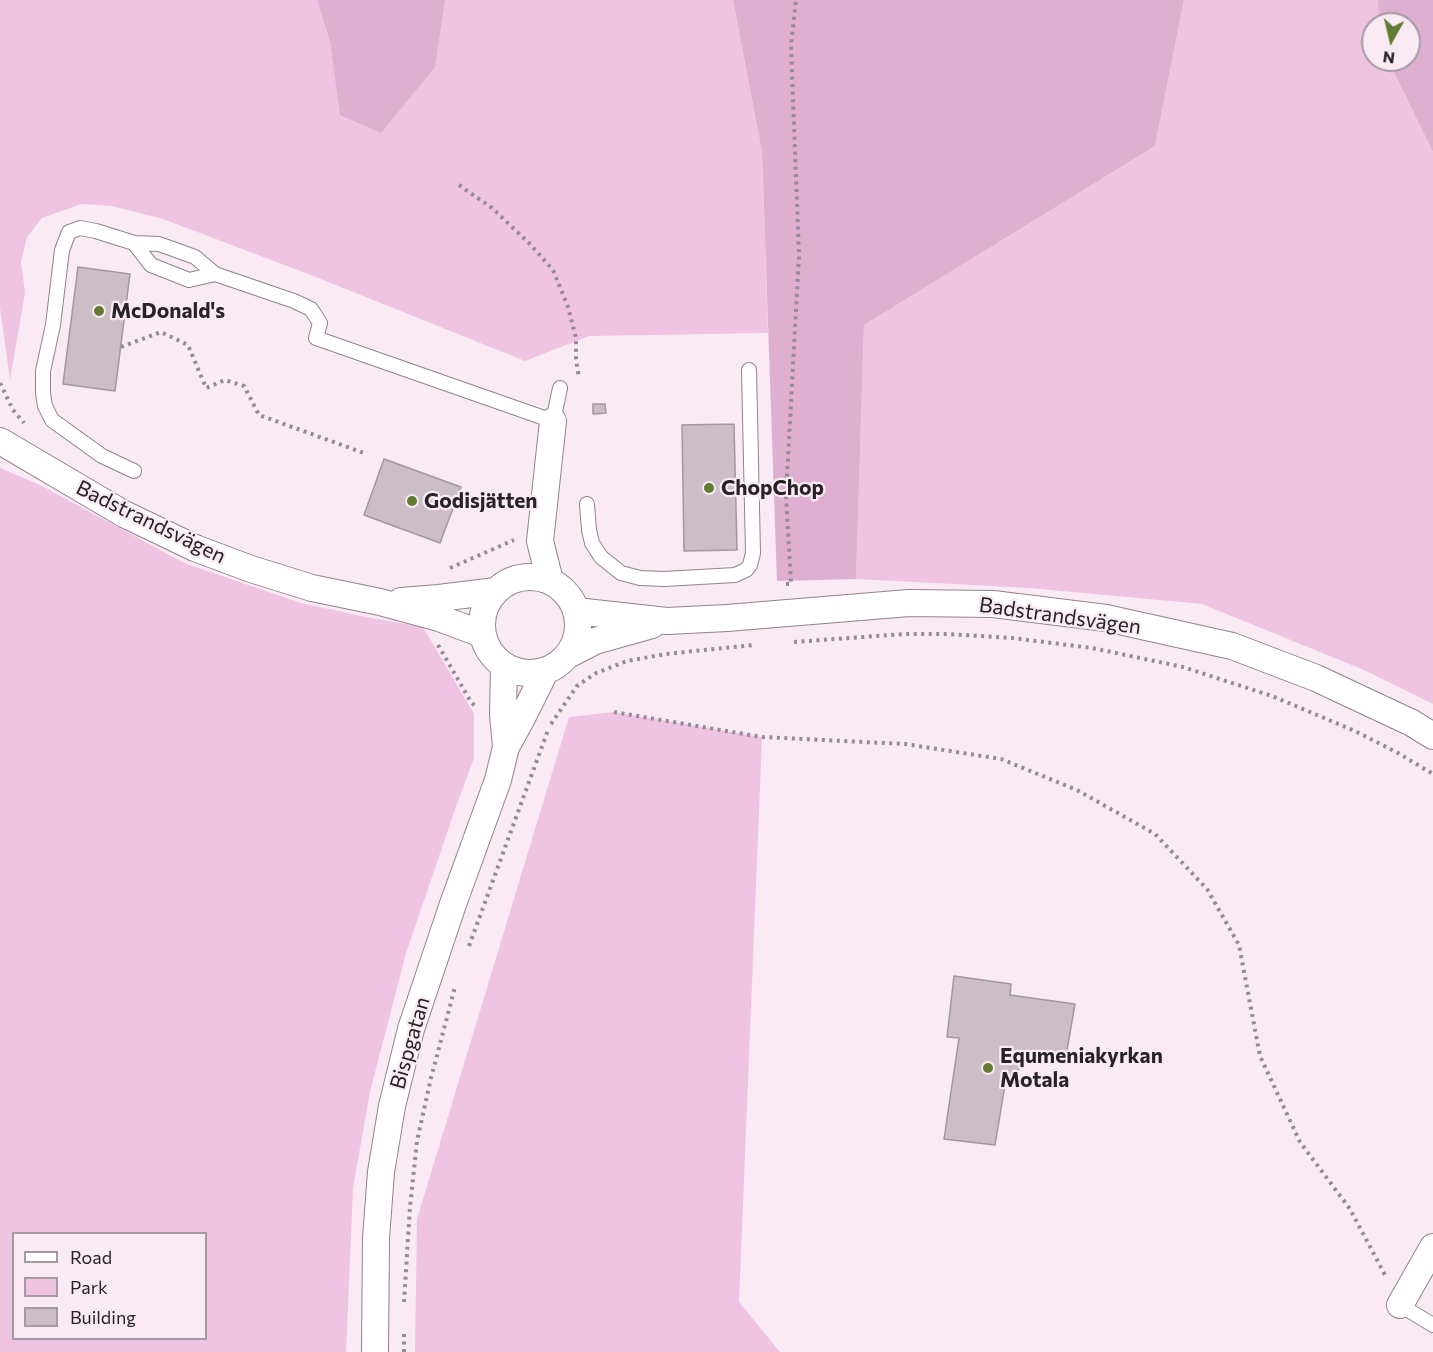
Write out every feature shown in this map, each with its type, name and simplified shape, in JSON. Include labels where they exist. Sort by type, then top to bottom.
[{"type":"street","name":"Badstrandsvägen","points":[[550,581],[540,541],[554,421]]},
{"type":"street","name":"Badstrandsvägen","points":[[0,441],[124,514],[195,548],[312,588],[380,602],[439,608],[496,591],[506,583],[518,578],[540,541]]},
{"type":"street","points":[[518,578],[534,577],[550,581],[570,599],[576,611],[578,627],[575,642],[568,655]]},
{"type":"street","points":[[496,591],[488,600],[483,611],[481,623],[486,647],[494,658],[517,672],[531,674],[545,672]]},
{"type":"street","name":"Badstrandsvägen","points":[[576,611],[667,621],[909,603],[993,604],[1106,618],[1232,646],[1316,678],[1412,723],[1433,736]]},
{"type":"street","name":"Badstrandsvägen","points":[[439,608],[482,634]]},
{"type":"street","name":"Badstrandsvägen","points":[[545,672],[568,655],[595,641],[667,621]]},
{"type":"street","name":"Bispgatan","points":[[375,1352],[376,1238],[381,1172],[392,1106],[411,1029],[498,780],[513,716],[504,666]]},
{"type":"street","name":"Bispgatan","points":[[513,716],[545,672]]},
{"type":"street","points":[[1400,1305],[1433,1247]]},
{"type":"lane","points":[[134,471],[102,456],[52,420],[45,406],[44,371],[53,325],[62,250],[69,232],[80,228],[134,243],[159,244],[195,257],[215,274],[294,301],[310,309],[320,323],[316,338],[554,421],[560,388]]},
{"type":"lane","points":[[134,243],[151,265],[189,280],[215,274]]},
{"type":"lane","points":[[587,504],[592,543],[601,557],[621,573],[640,578],[664,579],[735,575],[746,570],[753,553],[749,370]]},
{"type":"lane","points":[[1400,1305],[1433,1325]]},
{"type":"path","points":[[779,585],[790,584],[786,495],[799,256],[791,45],[796,0]]},
{"type":"path","points":[[459,185],[492,208],[529,243],[553,270],[568,307],[576,338],[579,381]]},
{"type":"path","points":[[121,347],[161,332],[188,345],[206,388],[225,380],[244,386],[259,415],[364,453]]},
{"type":"path","points":[[0,383],[13,410],[27,426]]},
{"type":"path","points":[[540,541],[517,539],[436,573],[439,608],[436,632],[439,648],[471,702],[482,711],[513,716],[549,728]]},
{"type":"path","points":[[621,633],[627,661]]},
{"type":"path","points":[[788,642],[904,634],[947,634],[1012,638],[1092,648],[1183,667],[1272,696],[1355,731],[1433,774]]},
{"type":"path","points":[[469,948],[549,728],[577,686],[596,673],[627,661],[666,654],[753,645]]},
{"type":"path","points":[[614,712],[762,737],[905,744],[1000,759],[1077,790],[1155,834],[1207,889],[1239,945],[1260,1056],[1300,1142],[1350,1209],[1400,1305]]},
{"type":"path","points":[[404,1309],[410,1208],[417,1141],[431,1078],[458,980]]},
{"type":"path","points":[[404,1320],[404,1352]]},
{"type":"green space","points":[[0,0],[733,0],[762,152],[768,333],[589,336],[525,361],[311,275],[163,219],[112,206],[81,204],[42,218],[27,237],[21,262],[25,293],[10,380],[0,308]]},
{"type":"green space","points":[[1184,0],[1378,0],[1378,12],[1361,12],[1361,72],[1394,72],[1433,152],[1433,704],[1364,670],[1202,604],[1030,588],[856,579],[864,325],[1155,146]]},
{"type":"green space","points":[[0,468],[42,486],[184,563],[301,603],[423,627],[474,714],[474,758],[406,953],[370,1092],[353,1188],[346,1352],[0,1352]]},
{"type":"green space","points":[[614,712],[762,737],[739,1302],[780,1352],[415,1352],[417,1219],[569,717]]},
{"type":"shaded area","points":[[317,0],[445,0],[435,67],[381,133],[340,115],[330,41]]},
{"type":"shaded area","points":[[733,0],[1184,0],[1155,146],[864,325],[856,579],[777,581],[762,152]]},
{"type":"shaded area","points":[[1378,0],[1433,0],[1433,152],[1394,72],[1421,72],[1421,12],[1378,12]]},
{"type":"building","name":"McDonald's","points":[[78,267],[130,274],[115,391],[63,384]]},
{"type":"building","points":[[593,404],[605,404],[606,413],[593,414]]},
{"type":"building","name":"ChopChop","points":[[734,424],[737,550],[684,551],[682,425]]},
{"type":"building","name":"Godisjätten","points":[[384,459],[461,487],[440,543],[364,515]]},
{"type":"building","name":"Equmeniakyrkan Motala","points":[[954,976],[1011,984],[1010,995],[1075,1004],[1066,1056],[1039,1054],[1006,1079],[995,1145],[944,1139],[959,1038],[947,1037]]},
{"type":"place","name":"McDonald's","points":[[99,311]]},
{"type":"place","name":"ChopChop","points":[[709,488]]},
{"type":"place","name":"Godisjätten","points":[[412,501]]},
{"type":"place","name":"Equmeniakyrkan Motala","points":[[988,1068]]}]
